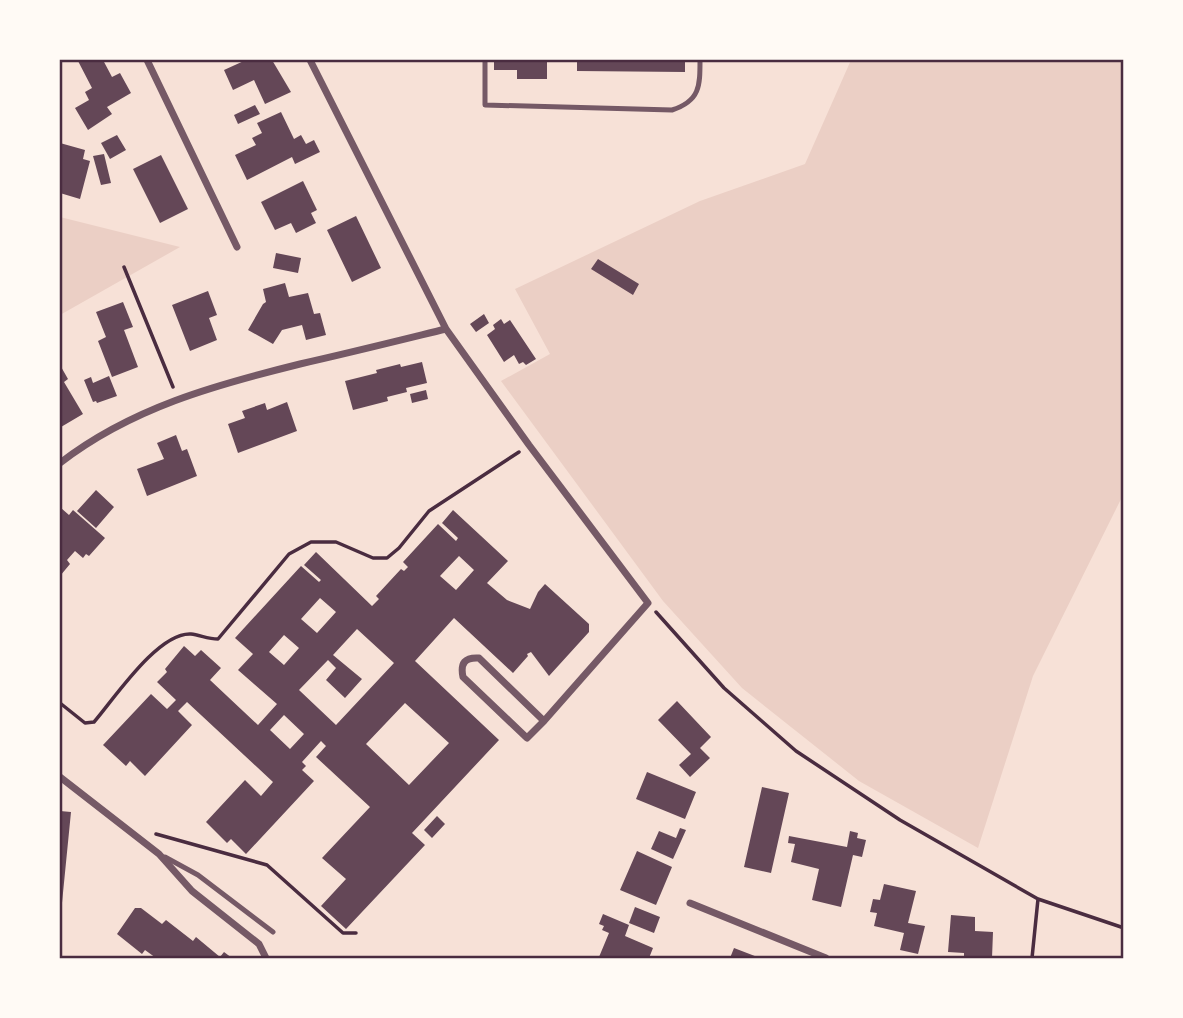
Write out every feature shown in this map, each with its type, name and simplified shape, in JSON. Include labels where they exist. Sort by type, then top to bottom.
[{"type":"street","points":[[147,60],[237,247]]},
{"type":"street","points":[[310,60],[446,329],[648,603],[544,721],[527,738],[463,677],[463,662],[480,658],[544,721]]},
{"type":"street","points":[[60,463],[124,422],[177,398],[230,382],[446,329]]},
{"type":"street","points":[[60,777],[159,854],[192,891],[259,944],[267,958]]},
{"type":"street","points":[[690,902],[826,958]]},
{"type":"lane","points":[[485,60],[485,105],[672,110],[683,107],[693,99],[698,89],[701,60]]},
{"type":"lane","points":[[159,854],[198,875],[272,932]]},
{"type":"path","points":[[124,267],[177,398]]},
{"type":"path","points":[[60,703],[86,723],[94,722],[143,662],[171,640],[189,634],[218,639],[289,554],[310,542],[336,542],[373,558],[387,558],[399,548],[429,511],[529,445]]},
{"type":"path","points":[[648,603],[724,688],[796,751],[900,820],[1038,900],[1124,928]]},
{"type":"path","points":[[130,832],[157,834],[267,864],[343,933],[356,933]]},
{"type":"path","points":[[1032,958],[1038,900]]},
{"type":"shaded area","points":[[851,60],[1123,60],[1123,495],[1033,676],[978,848],[859,781],[742,688],[663,601],[501,381],[550,354],[515,289],[700,201],[805,164]]},
{"type":"shaded area","points":[[60,217],[180,247],[60,315]]},
{"type":"building","points":[[103,60],[112,77],[120,73],[131,93],[107,107],[112,114],[88,130],[75,108],[89,100],[85,92],[92,88],[78,61]]},
{"type":"building","points":[[246,60],[272,60],[291,92],[265,104],[254,80],[233,90],[224,70]]},
{"type":"building","points":[[494,60],[547,60],[547,79],[517,79],[517,70],[494,70]]},
{"type":"building","points":[[577,60],[685,60],[685,72],[577,71]]},
{"type":"building","points":[[255,105],[260,114],[238,124],[234,115]]},
{"type":"building","points":[[281,112],[294,139],[301,135],[306,144],[314,140],[320,152],[295,164],[292,157],[247,180],[235,155],[256,145],[252,138],[262,133],[257,123]]},
{"type":"building","points":[[117,135],[126,150],[110,159],[101,143]]},
{"type":"building","points":[[60,143],[85,150],[83,159],[90,161],[80,199],[60,193]]},
{"type":"building","points":[[104,154],[111,183],[101,185],[93,156]]},
{"type":"building","points":[[161,155],[188,209],[160,223],[133,169]]},
{"type":"building","points":[[303,181],[317,210],[311,213],[316,223],[296,233],[291,223],[275,230],[261,202]]},
{"type":"building","points":[[356,216],[381,268],[352,282],[327,230]]},
{"type":"building","points":[[276,253],[301,258],[298,273],[273,268]]},
{"type":"building","points":[[598,259],[639,284],[633,295],[591,269]]},
{"type":"building","points":[[285,283],[289,297],[308,293],[314,314],[320,313],[326,335],[306,340],[302,325],[282,330],[273,344],[248,330],[266,302],[263,289]]},
{"type":"building","points":[[208,291],[217,315],[209,318],[217,340],[190,351],[172,305]]},
{"type":"building","points":[[123,302],[133,327],[124,330],[138,367],[112,377],[98,341],[106,337],[96,312]]},
{"type":"building","points":[[484,314],[489,323],[476,332],[470,324]]},
{"type":"building","points":[[501,319],[504,324],[510,320],[536,359],[526,365],[523,362],[519,364],[514,355],[504,362],[487,335]]},
{"type":"building","points":[[422,362],[427,383],[406,388],[407,392],[387,397],[388,401],[353,410],[345,381],[400,364],[401,367]]},
{"type":"building","points":[[60,365],[68,379],[64,382],[83,414],[61,427]]},
{"type":"building","points":[[109,376],[117,396],[93,402],[84,380],[91,377],[93,383]]},
{"type":"building","points":[[426,390],[428,399],[412,403],[410,394]]},
{"type":"building","points":[[287,402],[297,431],[238,453],[228,424],[245,418],[242,411],[265,403],[267,410]]},
{"type":"building","points":[[176,435],[182,451],[187,449],[197,476],[147,496],[137,469],[164,459],[157,443]]},
{"type":"building","points":[[96,490],[114,507],[96,528],[77,511]]},
{"type":"building","points":[[61,508],[69,515],[73,510],[105,538],[89,556],[86,554],[83,558],[75,551],[67,560],[70,564],[60,576],[60,510]]},
{"type":"building","points":[[453,510],[508,561],[487,583],[507,600],[530,609],[545,584],[589,624],[589,632],[549,676],[531,652],[513,673],[454,618],[415,661],[499,740],[412,833],[425,845],[346,929],[321,906],[346,879],[322,858],[370,807],[316,757],[326,746],[321,741],[302,762],[306,766],[302,770],[314,781],[246,854],[231,839],[227,843],[206,822],[245,780],[261,796],[273,782],[187,702],[178,711],[192,725],[145,776],[130,761],[126,766],[103,745],[151,694],[167,709],[176,700],[157,682],[184,646],[195,656],[201,650],[221,668],[210,680],[258,725],[277,704],[238,670],[253,654],[235,638],[301,566],[319,582],[321,580],[304,565],[316,552],[372,606],[379,599],[376,596],[401,569],[404,571],[408,567],[403,562],[438,524],[456,541],[458,538],[442,523]],"holes":[[[459,556],[474,570],[456,590],[440,576]],[[320,598],[336,612],[317,633],[301,619]],[[357,629],[394,663],[336,725],[299,690],[328,660],[336,668],[326,680],[345,698],[362,679],[333,655]],[[284,635],[299,648],[284,665],[269,652]],[[405,703],[449,743],[409,785],[366,744]],[[284,715],[304,734],[290,749],[270,730]]]},
{"type":"building","points":[[677,701],[711,737],[700,748],[710,758],[690,777],[679,765],[691,754],[658,720]]},
{"type":"building","points":[[647,772],[696,792],[685,819],[636,799]]},
{"type":"building","points":[[762,787],[789,793],[771,873],[744,867]]},
{"type":"building","points":[[60,811],[71,812],[61,913],[60,913]]},
{"type":"building","points":[[437,816],[445,824],[432,838],[424,830]]},
{"type":"building","points":[[680,828],[686,830],[673,859],[651,849],[659,831],[676,838]]},
{"type":"building","points":[[850,831],[858,833],[857,838],[866,840],[862,857],[853,855],[841,907],[812,900],[819,869],[791,862],[795,844],[788,843],[789,836],[847,847]]},
{"type":"building","points":[[637,851],[672,867],[656,905],[620,890]]},
{"type":"building","points":[[884,884],[916,891],[908,923],[925,926],[918,954],[900,950],[904,933],[874,926],[877,913],[870,912],[873,899],[880,900]]},
{"type":"building","points":[[635,907],[660,917],[654,933],[629,923]]},
{"type":"building","points":[[135,908],[141,908],[162,924],[166,920],[193,941],[196,937],[220,957],[224,952],[232,958],[156,958],[145,950],[142,954],[117,934]]},
{"type":"building","points":[[603,914],[629,925],[625,936],[653,948],[649,958],[599,957],[609,933],[602,930],[604,926],[599,924]]},
{"type":"building","points":[[951,915],[975,917],[975,931],[993,932],[992,958],[964,958],[964,953],[948,952]]},
{"type":"building","points":[[734,948],[760,958],[730,958]]}]
